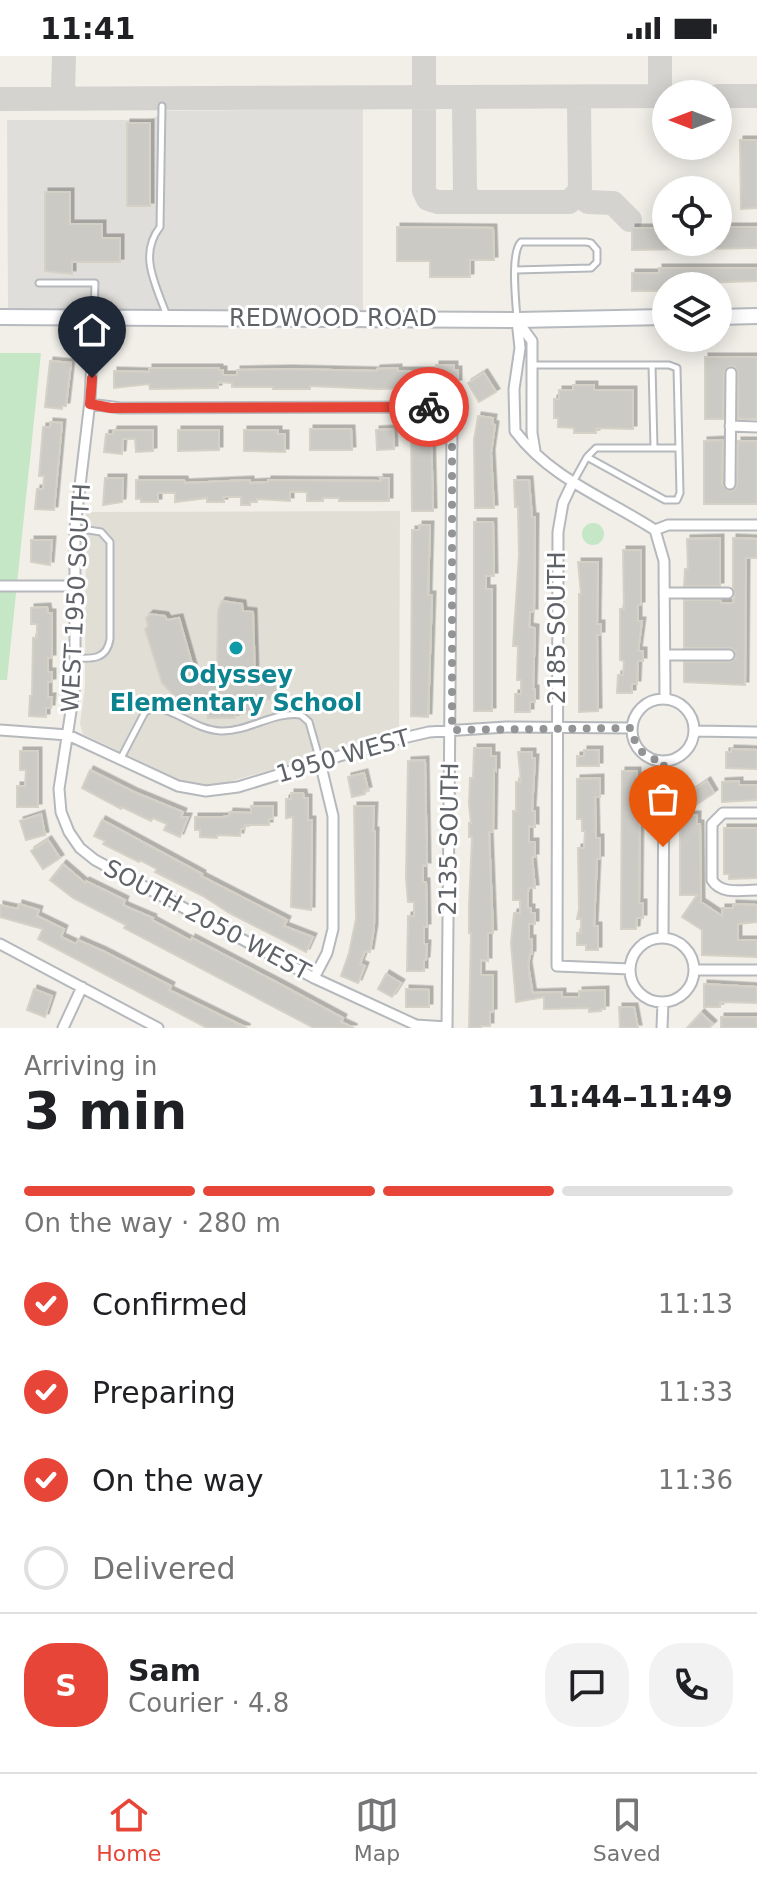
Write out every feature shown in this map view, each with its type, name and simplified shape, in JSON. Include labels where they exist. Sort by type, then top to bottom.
[{"type":"main road","points":[[732,317],[757,316]]},
{"type":"main road","name":"REDWOOD ROAD","points":[[0,317],[517,320],[652,317]]},
{"type":"street","name":"WEST 1950 SOUTH","points":[[68,735],[75,685],[75,528],[90,404],[94,317]]},
{"type":"street","points":[[517,320],[532,341],[532,433],[535,451]]},
{"type":"street","points":[[517,320],[520,348],[515,378],[515,431],[572,484],[655,530],[664,561],[665,698]]},
{"type":"street","points":[[730,484],[731,373]]},
{"type":"street","name":"2135 SOUTH","points":[[90,404],[120,408],[432,407],[449,410],[452,425],[452,730],[448,780],[447,1027]]},
{"type":"street","points":[[730,426],[757,427]]},
{"type":"street","name":"2185 SOUTH","points":[[572,484],[563,503],[558,532],[557,966],[630,969]]},
{"type":"street","points":[[655,530],[668,525],[757,525]]},
{"type":"street","points":[[0,586],[75,586]]},
{"type":"street","points":[[664,593],[728,593]]},
{"type":"street","points":[[665,655],[729,655]]},
{"type":"street","points":[[665,698],[677,701],[686,708],[693,719],[695,731],[692,743],[685,752],[675,759],[664,761],[644,755],[633,738],[632,728],[642,706],[665,698]]},
{"type":"street","name":"1950 WEST","points":[[0,730],[68,735],[178,786],[206,791],[238,787],[408,736],[452,730],[632,728]]},
{"type":"street","points":[[695,731],[757,732]]},
{"type":"street","name":"SOUTH 2050 WEST","points":[[68,735],[59,775],[59,800],[69,832],[87,855],[314,978],[416,1025],[447,1027]]},
{"type":"street","points":[[663,938],[664,761]]},
{"type":"street","points":[[314,978],[327,953],[333,929],[333,816],[320,762]]},
{"type":"street","points":[[757,813],[723,813],[712,824],[712,880],[715,886],[725,890],[757,890]]},
{"type":"street","points":[[663,938],[675,940],[685,947],[695,970],[685,992],[663,1002],[640,993],[630,969],[640,947],[650,940],[663,938]]},
{"type":"street","points":[[0,944],[158,1028]]},
{"type":"street","points":[[695,970],[757,970]]},
{"type":"street","points":[[63,1028],[82,987]]},
{"type":"street","points":[[662,1028],[663,1002]]},
{"type":"lane","points":[[162,106],[160,227],[150,240],[148,253],[167,317]]},
{"type":"lane","points":[[516,270],[591,268],[597,262],[597,250],[586,242],[521,242],[515,249],[517,320]]},
{"type":"lane","points":[[39,283],[95,283],[94,317]]},
{"type":"lane","points":[[532,365],[669,365],[677,368],[680,493],[677,500],[665,500],[587,457]]},
{"type":"lane","points":[[652,365],[654,448]]},
{"type":"lane","points":[[572,484],[587,457],[596,448],[679,448]]},
{"type":"lane","points":[[75,528],[94,529],[107,536],[110,542],[110,639],[104,654],[98,658],[75,658]]},
{"type":"lane","points":[[121,758],[145,712],[156,707],[200,726],[221,731],[301,715],[309,722],[320,762]]},
{"type":"shaded area","points":[[363,109],[363,311],[8,311],[7,120],[150,120],[166,111]]},
{"type":"shaded area","points":[[400,511],[399,733],[214,786],[184,782],[83,734],[80,724],[85,687],[86,512]]},
{"type":"green space","points":[[0,353],[41,353],[7,680],[0,680]]},
{"type":"green space","points":[[593,523],[601,526],[604,534],[601,542],[593,545],[585,542],[582,534],[585,526]]},
{"type":"building","points":[[127,123],[150,123],[150,206],[127,206]]},
{"type":"building","points":[[740,140],[757,140],[757,208],[741,209]]},
{"type":"building","points":[[45,192],[70,192],[70,224],[102,224],[102,238],[120,238],[120,262],[72,262],[72,274],[45,271]]},
{"type":"building","points":[[397,227],[493,228],[494,260],[470,260],[470,277],[430,277],[430,261],[397,261]]},
{"type":"building","points":[[732,227],[757,227],[757,248],[732,248]]},
{"type":"building","points":[[632,228],[652,228],[652,250],[632,250]]},
{"type":"building","points":[[659,268],[757,268],[757,281],[732,282],[732,272],[659,272]]},
{"type":"building","points":[[632,273],[652,273],[652,291],[632,291]]},
{"type":"building","points":[[705,357],[757,357],[757,419],[738,419],[738,372],[730,366],[724,372],[723,419],[705,419]]},
{"type":"building","points":[[50,361],[71,363],[66,406],[62,409],[45,407]]},
{"type":"building","points":[[436,365],[454,365],[454,370],[458,370],[458,383],[428,383],[428,388],[377,389],[310,386],[310,389],[273,389],[232,387],[232,383],[218,382],[218,388],[150,389],[149,384],[114,388],[114,371],[149,372],[149,368],[219,368],[223,370],[223,375],[237,375],[237,370],[377,371],[398,368],[398,371],[436,371]]},
{"type":"building","points":[[484,373],[496,392],[479,402],[468,383]]},
{"type":"building","points":[[573,385],[594,385],[594,390],[633,390],[633,429],[596,428],[596,433],[574,433],[574,428],[558,427],[558,418],[554,418],[554,399],[559,399],[559,390],[573,390]]},
{"type":"building","points":[[478,416],[493,418],[492,424],[495,425],[491,453],[494,508],[475,508],[474,440]]},
{"type":"building","points":[[50,422],[62,423],[54,510],[35,509],[37,489],[43,489],[44,476],[39,476],[43,427],[50,427]]},
{"type":"building","points":[[411,427],[431,427],[433,511],[412,511]]},
{"type":"building","points":[[310,429],[351,429],[352,450],[310,450]]},
{"type":"building","points":[[393,429],[394,449],[377,450],[376,430]]},
{"type":"building","points":[[114,430],[153,430],[153,451],[136,452],[135,439],[123,439],[122,454],[104,452],[106,434],[113,434]]},
{"type":"building","points":[[178,430],[219,430],[219,450],[178,451]]},
{"type":"building","points":[[244,430],[278,430],[278,434],[285,434],[285,452],[244,451]]},
{"type":"building","points":[[723,440],[722,484],[729,491],[737,485],[738,441],[757,441],[757,504],[704,504],[704,441]]},
{"type":"building","points":[[105,478],[123,478],[122,502],[103,505]]},
{"type":"building","points":[[380,478],[389,478],[389,501],[323,498],[323,501],[307,501],[307,492],[290,492],[290,501],[257,499],[250,505],[241,505],[241,497],[224,497],[224,502],[207,502],[207,498],[175,502],[175,493],[158,493],[158,502],[136,499],[136,480],[184,480],[185,483],[250,480],[250,483],[268,480],[381,481]]},
{"type":"building","points":[[514,480],[529,480],[532,517],[535,517],[534,612],[530,612],[529,627],[535,628],[535,702],[530,702],[530,712],[515,712],[515,694],[521,694],[521,680],[517,680],[518,646],[513,646],[519,555]]},
{"type":"building","points":[[474,522],[493,522],[494,576],[486,576],[486,589],[492,589],[492,711],[474,711]]},
{"type":"building","points":[[419,525],[430,525],[428,595],[432,595],[428,717],[411,716],[412,530],[419,530]]},
{"type":"building","points":[[720,538],[720,586],[684,586],[685,569],[688,569],[687,539]]},
{"type":"building","points":[[733,538],[757,539],[757,558],[746,558],[745,685],[684,682],[684,662],[729,662],[736,658],[735,651],[730,648],[684,648],[684,600],[733,603]]},
{"type":"building","points":[[31,540],[52,540],[50,565],[31,562]]},
{"type":"building","points":[[623,550],[641,550],[638,621],[642,621],[638,651],[643,651],[643,661],[638,661],[637,684],[632,684],[632,693],[617,693],[618,675],[623,675],[624,661],[620,660],[620,609],[624,609]]},
{"type":"building","points":[[578,562],[598,562],[597,624],[601,624],[601,635],[597,635],[598,711],[579,712],[581,594]]},
{"type":"building","name":"Odyssey Elementary School","points":[[222,601],[242,604],[243,611],[253,612],[255,677],[280,677],[280,699],[253,700],[253,713],[235,714],[235,718],[208,718],[208,711],[173,695],[162,683],[145,629],[148,626],[146,618],[150,614],[165,616],[167,620],[179,618],[195,674],[217,668],[218,610]]},
{"type":"building","points":[[47,607],[48,613],[52,613],[52,658],[48,658],[48,672],[52,672],[52,682],[48,682],[51,708],[46,708],[46,717],[29,716],[33,638],[37,638],[37,624],[31,624],[31,608]]},
{"type":"building","points":[[474,748],[491,748],[491,756],[496,756],[493,832],[489,832],[493,933],[488,933],[488,961],[481,960],[481,975],[493,975],[493,1012],[490,1012],[490,1026],[481,1028],[469,1028],[472,837],[469,837],[469,804]]},
{"type":"building","points":[[731,749],[757,750],[757,769],[726,768],[726,752],[731,752]]},
{"type":"building","points":[[584,750],[599,750],[599,766],[577,766],[577,756],[584,756]]},
{"type":"building","points":[[20,751],[38,751],[38,807],[17,807],[17,786],[25,786],[26,770],[20,770]]},
{"type":"building","points":[[518,752],[532,752],[532,758],[535,758],[532,811],[535,811],[535,827],[529,826],[529,842],[535,842],[535,857],[532,857],[535,888],[529,888],[528,892],[528,908],[535,913],[535,924],[529,924],[532,954],[528,965],[532,990],[533,993],[562,992],[562,997],[579,997],[579,991],[605,990],[605,1009],[601,1011],[589,1012],[589,1008],[544,1009],[544,997],[516,1002],[511,943],[514,913],[520,913],[520,900],[513,900],[513,811],[516,811],[516,782],[521,782]]},
{"type":"building","points":[[425,760],[427,866],[423,865],[423,882],[426,882],[426,960],[424,971],[407,971],[408,916],[414,916],[414,902],[408,902],[406,878],[408,761]]},
{"type":"building","points":[[90,770],[183,812],[181,817],[188,817],[180,837],[164,830],[167,824],[121,809],[82,788]]},
{"type":"building","points":[[622,771],[637,771],[637,782],[643,782],[643,797],[640,797],[639,903],[643,903],[643,918],[637,918],[636,929],[621,929]]},
{"type":"building","points":[[364,773],[368,790],[364,791],[365,794],[352,797],[348,777]]},
{"type":"building","points":[[600,778],[600,797],[595,797],[596,838],[600,838],[594,926],[598,926],[598,950],[586,950],[586,945],[577,945],[577,933],[581,933],[581,919],[577,919],[578,848],[584,848],[585,831],[582,831],[582,819],[577,819],[577,779]]},
{"type":"building","points":[[707,781],[714,793],[696,805],[688,794]]},
{"type":"building","points":[[739,781],[739,785],[757,785],[757,800],[722,802],[722,782]]},
{"type":"building","points":[[291,793],[303,793],[304,798],[308,798],[308,820],[312,820],[311,910],[291,907],[293,817],[286,818],[286,799],[291,799]]},
{"type":"building","points":[[251,806],[273,806],[273,819],[269,819],[269,825],[245,825],[240,836],[217,835],[217,838],[200,837],[200,830],[195,830],[195,817],[223,817],[229,816],[230,812],[251,813]]},
{"type":"building","points":[[354,806],[374,806],[375,831],[374,928],[370,952],[365,951],[360,964],[365,966],[358,983],[341,976],[356,919]]},
{"type":"building","points":[[41,814],[45,835],[26,840],[20,821]]},
{"type":"building","points":[[680,815],[697,815],[697,824],[700,824],[701,902],[722,916],[722,908],[733,908],[733,904],[757,905],[757,922],[738,924],[738,940],[757,940],[757,957],[702,955],[702,930],[682,917],[697,895],[680,895]]},
{"type":"building","points":[[102,820],[287,920],[284,926],[313,937],[306,952],[155,872],[157,869],[103,844],[105,841],[94,836]]},
{"type":"building","points":[[724,828],[757,828],[757,878],[729,879],[729,874],[724,874]]},
{"type":"building","points":[[48,840],[60,858],[43,869],[31,851]]},
{"type":"building","points":[[63,864],[85,883],[125,900],[123,905],[278,983],[343,1018],[341,1022],[354,1028],[314,1028],[124,928],[126,925],[73,898],[50,880]]},
{"type":"building","points":[[19,904],[39,910],[37,916],[64,929],[61,937],[76,944],[78,940],[103,951],[171,986],[169,990],[247,1028],[207,1028],[38,939],[43,929],[0,917],[0,905],[18,909]]},
{"type":"building","points":[[386,974],[401,983],[392,997],[378,989]]},
{"type":"building","points":[[704,984],[757,987],[757,1003],[720,1002],[720,1007],[704,1007]]},
{"type":"building","points":[[34,989],[52,996],[45,1017],[27,1010]]},
{"type":"building","points":[[406,989],[429,990],[429,1007],[406,1007]]},
{"type":"building","points":[[619,1007],[634,1007],[638,1028],[620,1028]]},
{"type":"building","points":[[701,1013],[713,1024],[709,1028],[687,1028]]},
{"type":"building","points":[[721,1017],[757,1017],[757,1028],[721,1028]]},
{"type":"taxiway","points":[[64,56],[63,90],[70,98]]},
{"type":"taxiway","points":[[424,56],[424,90],[433,97],[424,104],[424,191],[428,199],[438,202],[569,202],[579,192]]},
{"type":"taxiway","points":[[660,56],[660,80]]},
{"type":"taxiway","points":[[0,99],[652,96]]},
{"type":"taxiway","points":[[732,96],[757,96]]},
{"type":"taxiway","points":[[471,97],[464,104],[465,193],[468,199],[477,202]]},
{"type":"taxiway","points":[[586,97],[579,103],[580,195],[588,202],[613,203],[630,220]]},
{"type":"way so far","points":[[429,407],[449,410],[452,425],[452,730],[632,728],[637,748],[654,760],[664,761],[663,847]]},
{"type":"place","name":"Odyssey Elementary School","points":[[236,648]]},
{"type":"route","points":[[92,378],[90,404],[111,408],[429,407]]}]
